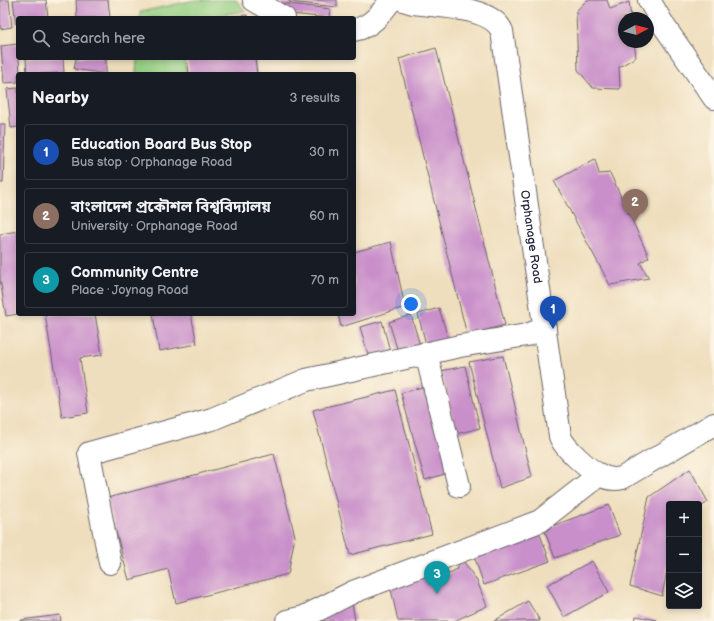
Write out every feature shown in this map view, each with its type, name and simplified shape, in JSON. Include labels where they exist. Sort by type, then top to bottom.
[{"type":"street","points":[[254,0],[281,16]]},
{"type":"street","points":[[356,30],[364,28],[382,14],[391,0]]},
{"type":"street","name":"Orphanage Road","points":[[402,0],[413,4],[483,14],[492,19],[501,27],[562,442],[599,475]]},
{"type":"street","points":[[649,0],[664,26],[714,98]]},
{"type":"street","points":[[110,563],[89,453],[212,419],[306,380],[426,354],[527,335],[545,328]]},
{"type":"street","points":[[426,354],[459,486]]},
{"type":"street","points":[[299,620],[353,592],[540,521],[599,475],[610,479],[622,478],[714,424]]},
{"type":"green space","points":[[195,0],[236,0],[245,11],[214,16],[140,16],[140,12]]},
{"type":"green space","points":[[137,60],[184,60],[186,72],[136,72]]},
{"type":"building","points":[[0,0],[9,0],[12,27],[0,29]]},
{"type":"building","points":[[13,0],[46,0],[48,16],[16,16],[16,24]]},
{"type":"building","points":[[76,0],[108,0],[110,16],[77,16]]},
{"type":"building","points":[[289,0],[337,0],[337,7],[289,2]]},
{"type":"building","points":[[587,0],[607,0],[610,9],[629,2],[630,12],[618,12],[618,48],[635,48],[636,57],[619,67],[620,89],[593,88],[578,70],[576,11]]},
{"type":"building","points":[[282,3],[330,9],[329,16],[310,16],[282,13]]},
{"type":"building","points":[[16,44],[16,60],[19,60],[20,72],[16,72],[16,82],[4,83],[1,46]]},
{"type":"building","points":[[436,48],[505,325],[467,335],[399,59]]},
{"type":"building","points":[[26,60],[63,60],[64,72],[27,72]]},
{"type":"building","points":[[76,60],[106,60],[106,72],[74,69]]},
{"type":"building","points":[[187,60],[255,60],[257,72],[189,72]]},
{"type":"building","points":[[16,88],[16,127],[11,128],[7,89]]},
{"type":"building","points":[[0,124],[5,124],[3,183],[0,183]]},
{"type":"building","points":[[595,159],[599,174],[610,173],[649,257],[640,263],[649,278],[610,285],[554,181]]},
{"type":"building","points":[[16,231],[16,314],[6,316],[0,279],[0,234]]},
{"type":"building","points":[[391,242],[405,307],[341,327],[338,316],[356,316],[356,251]]},
{"type":"building","points":[[439,308],[449,342],[427,348],[418,314]]},
{"type":"building","points":[[411,315],[421,349],[399,355],[389,322]]},
{"type":"building","points":[[45,316],[95,316],[102,355],[80,358],[88,413],[62,417]]},
{"type":"building","points":[[153,316],[191,316],[197,344],[159,351]]},
{"type":"building","points":[[382,321],[391,355],[370,361],[360,327]]},
{"type":"building","points":[[503,356],[532,477],[500,488],[469,362]]},
{"type":"building","points":[[465,366],[480,428],[456,434],[441,371]]},
{"type":"building","points":[[426,386],[451,472],[425,480],[401,393]]},
{"type":"building","points":[[395,390],[432,534],[350,555],[313,410]]},
{"type":"building","points":[[274,454],[295,536],[288,574],[176,603],[168,569],[129,580],[107,498]]},
{"type":"building","points":[[690,469],[708,502],[702,506],[702,501],[666,501],[666,576],[662,596],[630,586],[649,497]]},
{"type":"building","points":[[609,505],[620,535],[555,558],[544,529]]},
{"type":"building","points":[[539,532],[550,561],[484,585],[474,556]]},
{"type":"building","points":[[462,559],[477,581],[487,606],[454,621],[398,621],[389,580],[432,572],[441,578],[457,569]]},
{"type":"building","points":[[592,561],[609,592],[564,617],[547,585]]},
{"type":"building","points":[[528,601],[540,621],[494,621]]},
{"type":"building","points":[[352,603],[355,621],[317,621]]},
{"type":"building","points":[[60,615],[61,621],[21,621],[21,620]]},
{"type":"building","points":[[636,616],[657,620],[635,621]]},
{"type":"place","name":"বাংলাদেশ প্রকৌশল বিশ্ববিদ্যালয়","points":[[635,222]]},
{"type":"place","name":"Education Board Bus Stop","points":[[553,329]]},
{"type":"place","name":"Community Centre","points":[[437,594]]}]
